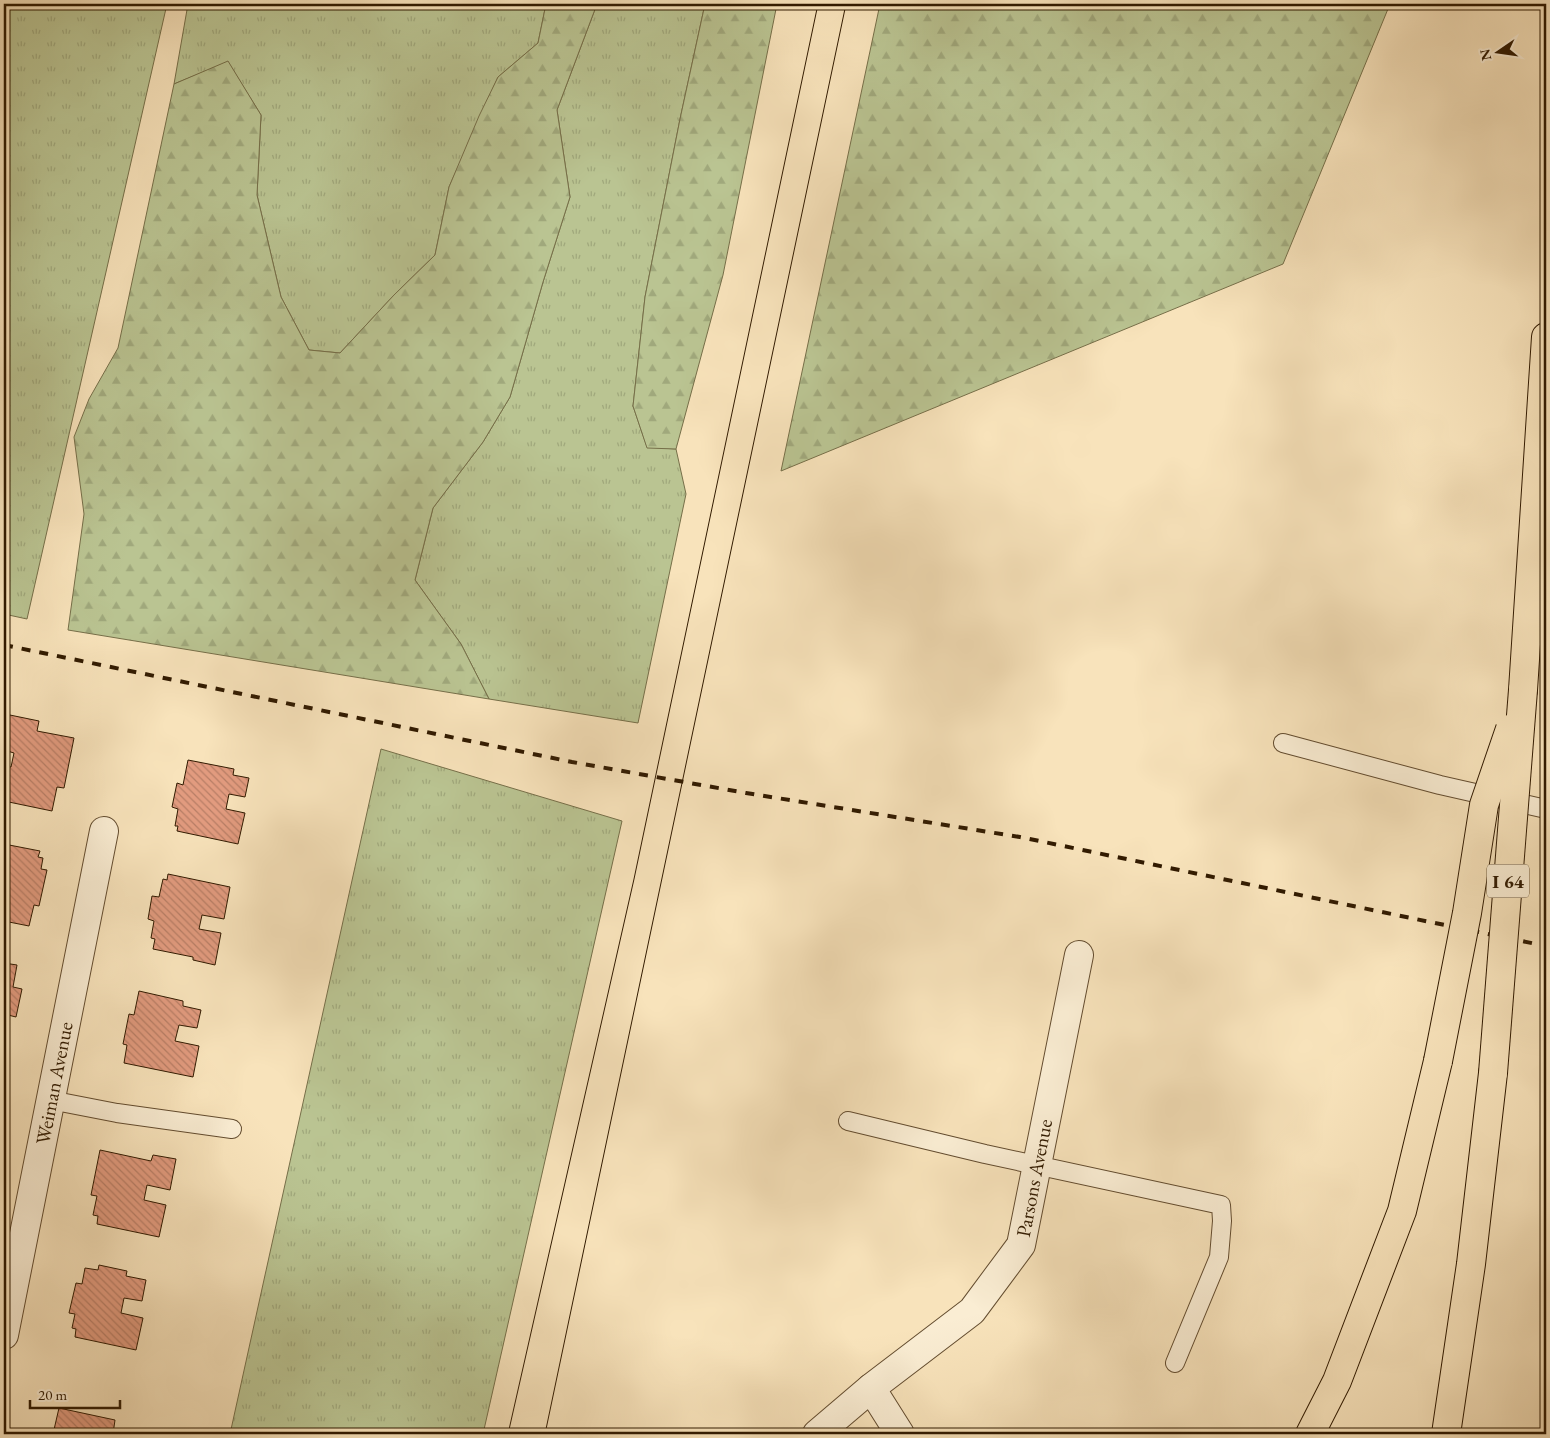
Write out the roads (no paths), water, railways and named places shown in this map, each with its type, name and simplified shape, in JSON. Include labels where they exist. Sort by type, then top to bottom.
[{"type":"highway","name":"I 64","points":[[1448,1426],[1471,1264],[1493,1073],[1523,690],[1546,337]]},
{"type":"highway","points":[[1310,1434],[1337,1381],[1402,1211],[1438,1061],[1467,913],[1484,804],[1523,690]]},
{"type":"street","name":"Weiman Avenue","points":[[4,1335],[104,831]]},
{"type":"street","name":"Parsons Avenue","points":[[817,1434],[871,1388],[972,1311],[1021,1246],[1079,955]]},
{"type":"street","points":[[871,1388],[900,1434]]},
{"type":"lane","points":[[1284,743],[1440,785],[1546,809]]},
{"type":"lane","points":[[50,1100],[117,1113],[232,1129]]},
{"type":"lane","points":[[848,1121],[985,1154],[1221,1205],[1222,1221],[1219,1257],[1175,1363]]},
{"type":"tram line","points":[[508,1434],[634,879],[818,4]]},
{"type":"tram line","points":[[545,1434],[846,4]]},
{"type":"railway","points":[[4,645],[572,762],[746,793],[1020,837],[1546,946]]}]
